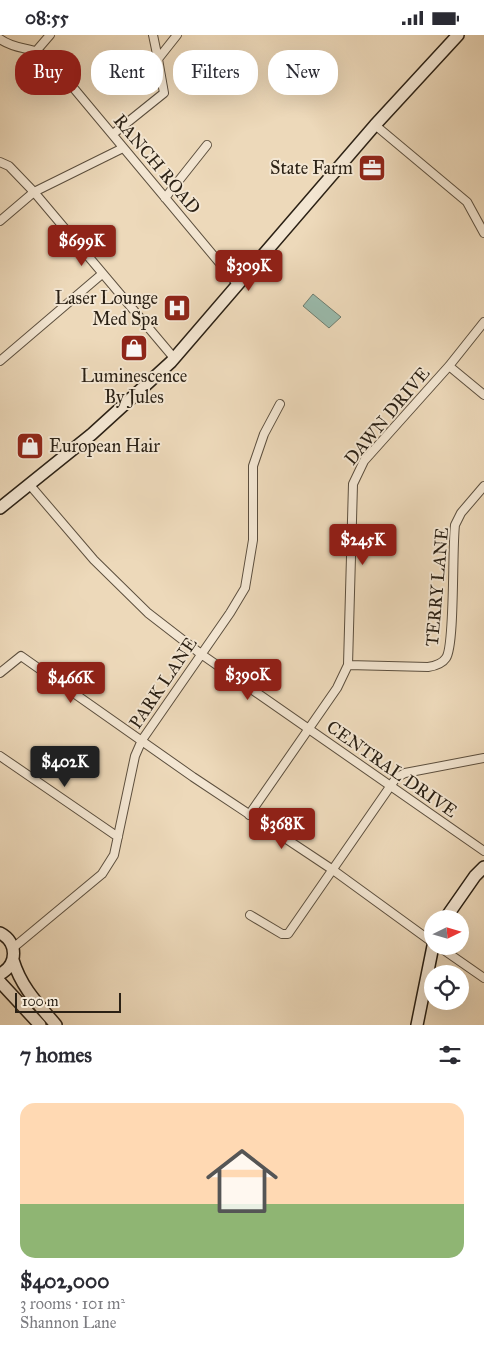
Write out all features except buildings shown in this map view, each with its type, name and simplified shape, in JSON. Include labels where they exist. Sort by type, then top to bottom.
[{"type":"main road","points":[[0,508],[111,418],[174,358],[375,125],[458,35]]},
{"type":"main road","points":[[450,910],[474,876],[484,867]]},
{"type":"main road","points":[[0,933],[7,937],[20,979],[31,998],[56,1025]]},
{"type":"main road","points":[[0,973],[8,969],[13,954]]},
{"type":"main road","points":[[417,1025],[431,955]]},
{"type":"main road","points":[[0,981],[40,1025]]},
{"type":"street","points":[[37,50],[50,35]]},
{"type":"street","points":[[153,35],[156,50]]},
{"type":"street","points":[[163,53],[177,35]]},
{"type":"street","name":"RANCH ROAD","points":[[0,39],[17,47],[37,50]]},
{"type":"street","name":"RANCH ROAD","points":[[80,95],[238,285]]},
{"type":"street","points":[[113,134],[162,95]]},
{"type":"street","points":[[375,125],[467,202],[484,233]]},
{"type":"street","points":[[165,197],[207,145]]},
{"type":"street","points":[[0,221],[34,192],[123,148]]},
{"type":"street","points":[[0,162],[9,166],[34,192],[174,358]]},
{"type":"street","points":[[0,361],[102,274]]},
{"type":"street","name":"DAWN DRIVE","points":[[249,815],[337,688],[348,665],[355,476],[364,461],[449,366],[484,322]]},
{"type":"street","points":[[449,366],[484,395]]},
{"type":"street","name":"PARK LANE","points":[[13,954],[102,874],[114,855],[135,756],[142,740],[245,588],[253,540],[253,466],[260,441],[280,404]]},
{"type":"street","name":"CENTRAL DRIVE","points":[[29,484],[122,589],[148,613],[201,654],[484,851]]},
{"type":"street","name":"TERRY LANE","points":[[348,665],[428,667],[441,663],[446,658],[451,636],[455,525],[461,513],[484,486]]},
{"type":"street","points":[[0,673],[21,656],[249,815],[333,870],[424,936]]},
{"type":"street","points":[[0,756],[118,837]]},
{"type":"street","points":[[250,915],[282,934],[288,934],[396,778],[405,773],[484,758]]},
{"type":"street","points":[[451,955],[484,978]]},
{"type":"shaded area","points":[[313,294],[341,317],[329,328],[303,306]]},
{"type":"place","name":"State Farm","points":[[372,168]]},
{"type":"place","name":"Laser Lounge Med Spa","points":[[177,308]]},
{"type":"place","name":"Luminescence By Jules","points":[[134,348]]},
{"type":"place","name":"European Hair","points":[[30,446]]}]
